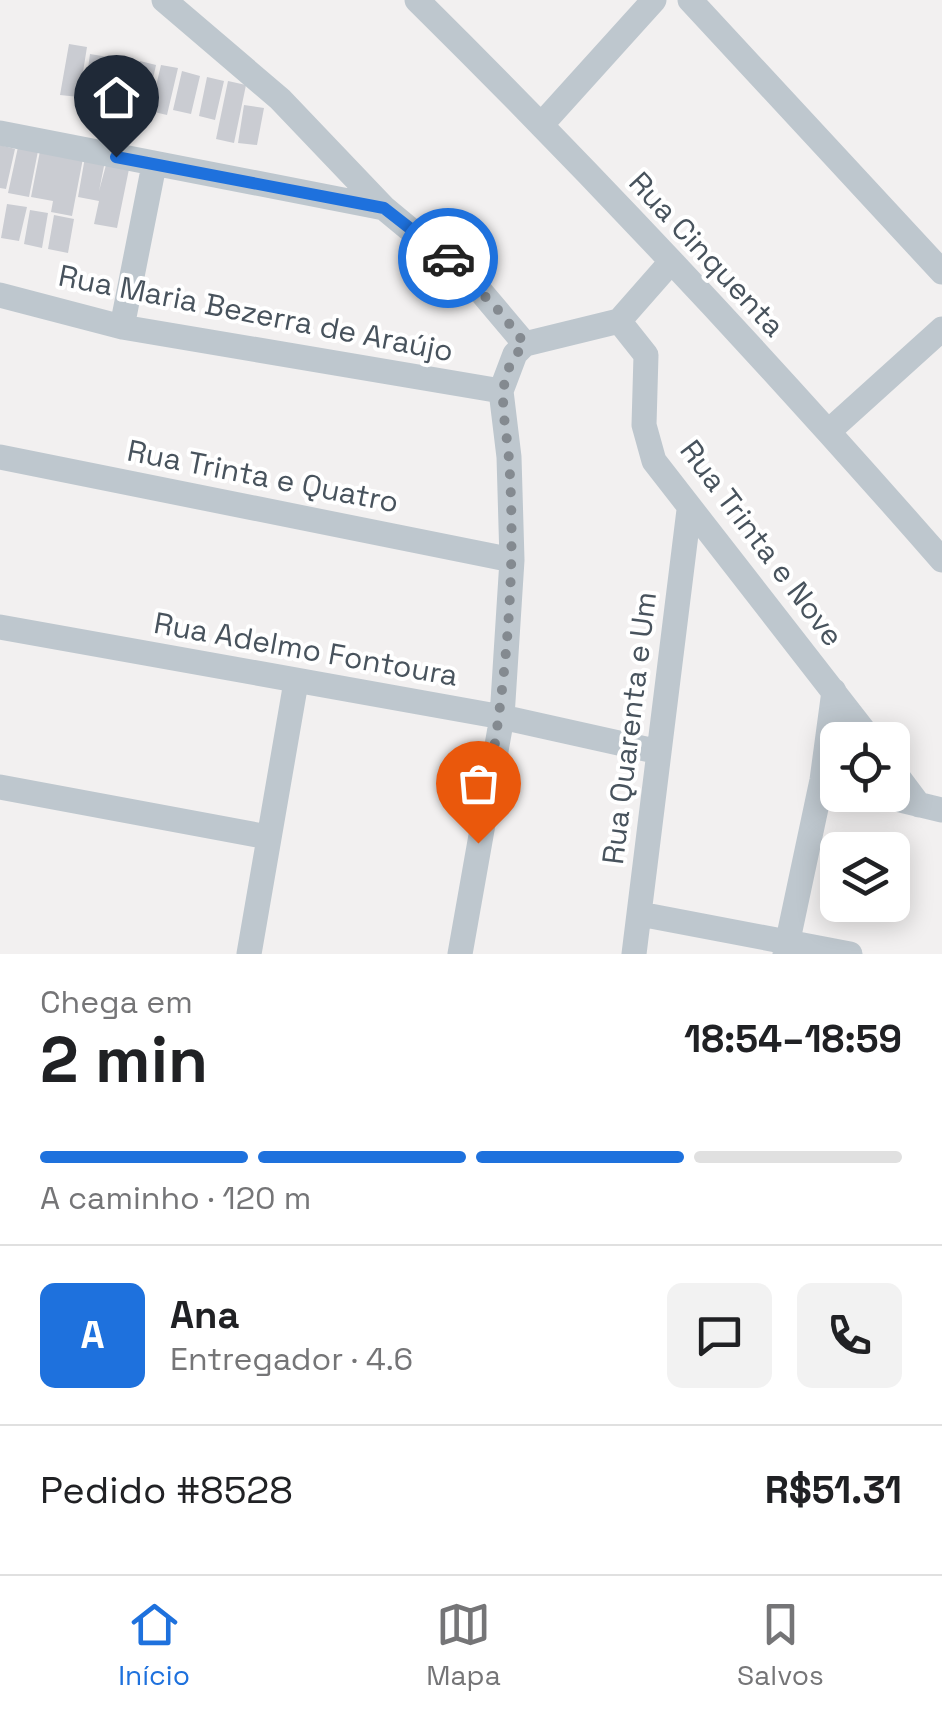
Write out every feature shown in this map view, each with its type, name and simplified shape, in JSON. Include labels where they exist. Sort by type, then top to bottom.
[{"type":"street","points":[[164,0],[280,99],[384,208],[471,280],[525,344]]},
{"type":"street","name":"Rua Cinquenta","points":[[417,0],[542,124],[829,431],[942,560]]},
{"type":"street","points":[[542,124],[654,0]]},
{"type":"street","points":[[690,0],[942,272]]},
{"type":"street","points":[[0,133],[384,208]]},
{"type":"street","points":[[122,327],[154,165]]},
{"type":"street","points":[[460,954],[502,716],[512,560],[509,457],[501,391],[515,354],[525,344],[619,321],[670,264]]},
{"type":"street","name":"Rua Maria Bezerra de Araújo","points":[[0,295],[122,327],[501,391]]},
{"type":"street","name":"Rua Trinta e Nove","points":[[619,321],[646,355],[647,442],[689,510],[857,722]]},
{"type":"street","points":[[829,431],[942,330]]},
{"type":"street","name":"Rua Trinta e Quatro","points":[[0,457],[512,560]]},
{"type":"street","name":"Rua Quarenta e Um","points":[[634,954],[689,510]]},
{"type":"street","name":"Rua Adelmo Fontoura","points":[[0,627],[502,716],[659,752]]},
{"type":"street","points":[[249,954],[296,682]]},
{"type":"street","points":[[833,722],[834,691]]},
{"type":"street","points":[[0,787],[268,837]]},
{"type":"street","points":[[910,787],[931,808]]},
{"type":"street","points":[[786,949],[822,812]]},
{"type":"street","points":[[640,914],[786,949],[850,954]]},
{"type":"building","points":[[69,44],[87,47],[79,97],[60,95]]},
{"type":"building","points":[[90,54],[108,57],[101,99],[84,97]]},
{"type":"building","points":[[115,61],[133,65],[122,120],[103,116]]},
{"type":"building","points":[[140,61],[156,65],[146,111],[130,107]]},
{"type":"building","points":[[161,65],[178,68],[167,115],[150,111]]},
{"type":"building","points":[[182,71],[200,76],[191,114],[173,110]]},
{"type":"building","points":[[207,77],[224,81],[215,120],[199,116]]},
{"type":"building","points":[[228,81],[246,85],[234,143],[216,139]]},
{"type":"building","points":[[244,105],[264,108],[257,145],[238,143]]},
{"type":"building","points":[[0,145],[15,149],[6,189],[0,188]]},
{"type":"building","points":[[18,147],[38,151],[29,197],[8,193]]},
{"type":"building","points":[[40,151],[84,153],[72,216],[51,212],[53,201],[31,197]]},
{"type":"building","points":[[85,157],[105,161],[99,191],[106,165],[129,169],[117,228],[94,224],[99,201],[78,197]]},
{"type":"building","points":[[7,204],[27,207],[19,241],[1,238]]},
{"type":"building","points":[[30,210],[48,213],[42,248],[24,244]]},
{"type":"building","points":[[54,215],[74,219],[68,253],[48,249]]},
{"type":"way so far","points":[[448,258],[525,344],[515,354],[501,391],[509,457],[512,560],[502,716],[478,843]]},
{"type":"route","points":[[116,157],[384,208],[448,258]]}]
